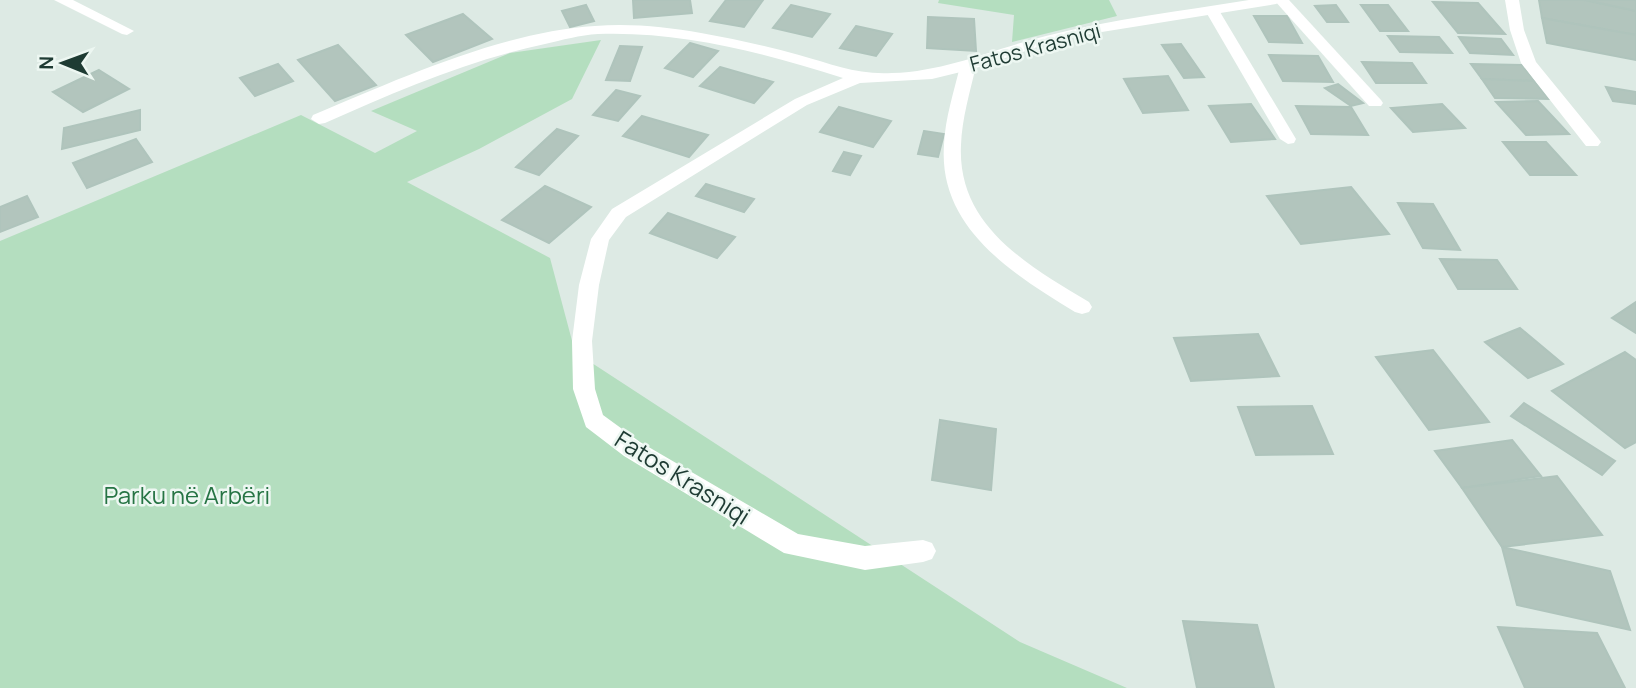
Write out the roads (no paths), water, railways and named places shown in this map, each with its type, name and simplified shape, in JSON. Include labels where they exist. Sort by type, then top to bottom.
[{"type":"street","name":"Fatos Krasniqi","points":[[319,119],[456,62],[519,43],[595,30],[659,32],[728,42],[807,61],[858,78],[892,78],[968,66],[1038,42],[1083,31],[1279,0],[1375,103]]},
{"type":"street","points":[[1512,0],[1517,30],[1529,63],[1592,142]]},
{"type":"street","points":[[66,1],[127,31]]},
{"type":"street","points":[[1213,12],[1288,139]]},
{"type":"street","points":[[968,66],[952,155],[957,192],[976,229],[1017,268],[1082,307]]},
{"type":"street","name":"Fatos Krasniqi","points":[[858,78],[802,102],[618,213],[600,239],[589,285],[582,341],[584,388],[594,420],[622,442],[793,545],[865,558],[923,551]]},
{"type":"park label","name":"Parku në Arbëri","points":[[187,494]]}]
